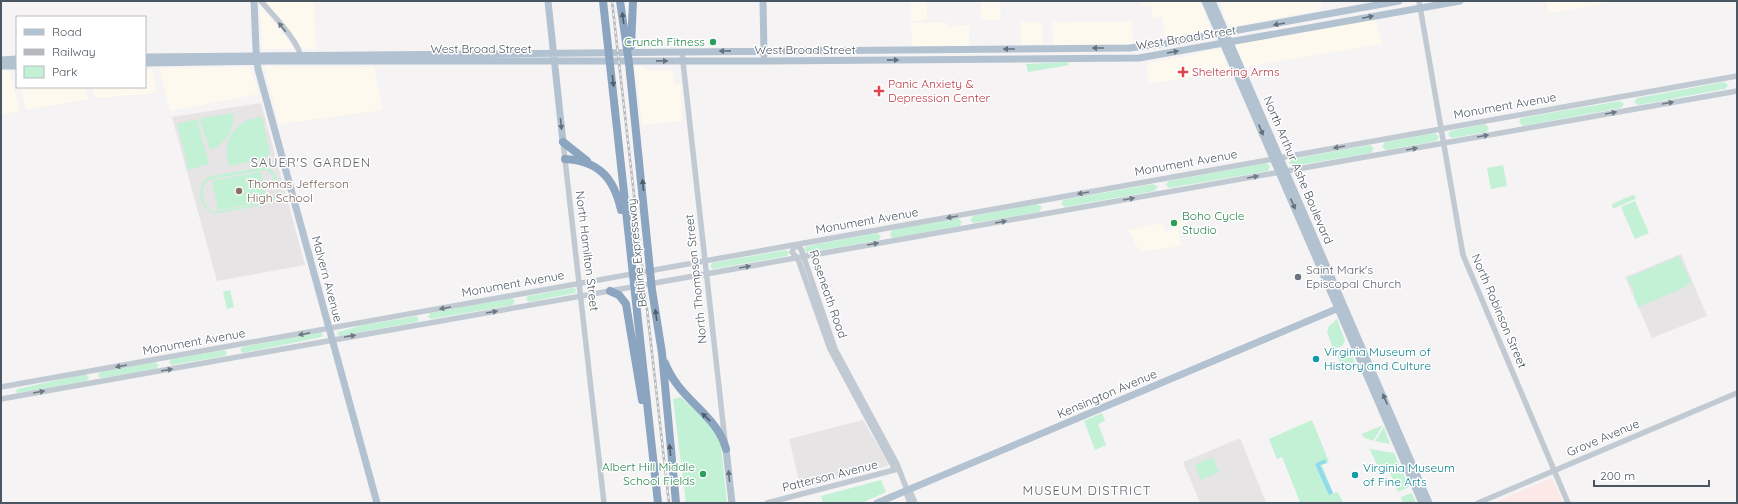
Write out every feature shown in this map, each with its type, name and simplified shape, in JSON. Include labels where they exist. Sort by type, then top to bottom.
[{"type":"highway","name":"Beltline Expressway","points":[[603,1],[658,503]]},
{"type":"highway","name":"Beltline Expressway","points":[[620,1],[629,63],[652,290],[662,353],[676,503]]},
{"type":"highway","points":[[629,63],[633,1]]},
{"type":"highway","points":[[563,142],[607,176],[615,187],[627,228]]},
{"type":"highway","points":[[565,159],[580,161],[595,167]]},
{"type":"highway","points":[[610,291],[619,295],[626,304],[642,402],[651,432]]},
{"type":"highway","points":[[662,353],[675,384],[713,423],[724,440],[726,449]]},
{"type":"main road","name":"Malvern Avenue","points":[[254,1],[256,58],[331,339],[377,503]]},
{"type":"main road","name":"North Hamilton Street","points":[[548,1],[563,142]]},
{"type":"main road","points":[[764,1],[764,61]]},
{"type":"main road","name":"North Arthur Ashe Boulevard","points":[[1206,1],[1223,34]]},
{"type":"main road","name":"North Arthur Ashe Boulevard","points":[[1212,1],[1226,42],[1273,159],[1429,503]]},
{"type":"main road","name":"West Broad Street","points":[[598,57],[637,53],[1130,48],[1223,34],[1399,1]]},
{"type":"main road","name":"West Broad Street","points":[[146,57],[598,57],[641,61],[1136,58],[1419,4],[1460,1]]},
{"type":"main road","name":"North Arthur Ashe Boulevard","points":[[1226,42],[1287,171],[1341,307],[1422,503]]},
{"type":"main road","name":"West Broad Street","points":[[146,63],[256,58]]},
{"type":"main road","points":[[1,60],[16,59]]},
{"type":"main road","points":[[1,66],[16,66]]},
{"type":"main road","name":"Kensington Avenue","points":[[877,503],[1341,307]]},
{"type":"main road","name":"North Thompson Street","points":[[726,449],[732,503]]},
{"type":"street","points":[[261,1],[284,28],[301,58]]},
{"type":"street","name":"North Robinson Street","points":[[1419,4],[1442,128],[1463,255],[1568,503]]},
{"type":"street","name":"North Thompson Street","points":[[682,53],[726,449]]},
{"type":"street","name":"Monument Avenue","points":[[1,387],[1737,76]]},
{"type":"street","name":"Monument Avenue","points":[[1,399],[331,339],[624,288],[667,282],[800,257],[1737,91]]},
{"type":"street","name":"North Hamilton Street","points":[[563,142],[582,296],[604,503]]},
{"type":"street","name":"Roseneath Road","points":[[795,245],[792,251],[800,257],[830,349],[893,466],[898,469],[907,490],[915,503]]},
{"type":"street","name":"Grove Avenue","points":[[1478,503],[1737,394]]},
{"type":"street","name":"Patterson Avenue","points":[[767,503],[898,469]]},
{"type":"street","name":"Roseneath Road","points":[[907,490],[910,503]]},
{"type":"shaded area","points":[[265,1],[314,1],[316,49],[303,49]]},
{"type":"shaded area","points":[[910,1],[927,1],[927,20],[911,21]]},
{"type":"shaded area","points":[[981,1],[1000,1],[1001,20],[981,20]]},
{"type":"shaded area","points":[[1141,1],[1200,1],[1211,30],[1165,38],[1162,17],[1152,19],[1152,6],[1141,6]]},
{"type":"shaded area","points":[[1220,1],[1321,1],[1322,7],[1319,10],[1232,27],[1229,26]]},
{"type":"shaded area","points":[[1546,1],[1607,1],[1608,3],[1549,13]]},
{"type":"shaded area","points":[[260,5],[293,46],[293,49],[262,49]]},
{"type":"shaded area","points":[[1375,18],[1382,44],[1245,67],[1235,47],[1237,43]]},
{"type":"shaded area","points":[[1132,21],[1133,43],[1053,45],[1052,22]]},
{"type":"shaded area","points":[[1021,22],[1042,22],[1042,45],[1021,45]]},
{"type":"shaded area","points":[[911,23],[949,23],[949,26],[969,25],[969,46],[912,46]]},
{"type":"shaded area","points":[[1220,48],[1228,68],[1199,73],[1195,63],[1197,76],[1149,84],[1148,63]]},
{"type":"shaded area","points":[[264,66],[374,67],[383,110],[279,124]]},
{"type":"shaded area","points":[[635,66],[643,66],[650,71],[673,71],[674,84],[681,83],[682,121],[642,125]]},
{"type":"shaded area","points":[[250,67],[259,94],[170,111],[159,68]]},
{"type":"shaded area","points":[[146,69],[152,69],[157,93],[95,98],[92,88],[146,88]]},
{"type":"shaded area","points":[[1,71],[9,71],[20,111],[1,115]]},
{"type":"shaded area","points":[[21,88],[85,88],[88,99],[26,110]]},
{"type":"shaded area","name":"Thomas Jefferson High School","points":[[261,103],[305,265],[217,281],[172,117]]},
{"type":"shaded area","points":[[1187,220],[1188,226],[1178,228],[1181,246],[1140,252],[1128,230],[1163,223],[1165,231],[1172,230],[1170,222]]},
{"type":"shaded area","points":[[1681,254],[1707,316],[1652,338],[1625,277]]},
{"type":"shaded area","points":[[863,420],[887,461],[888,466],[801,489],[789,439]]},
{"type":"shaded area","points":[[1240,438],[1266,502],[1200,503],[1183,462]]},
{"type":"shaded area","points":[[1552,478],[1563,503],[1499,503],[1498,501]]},
{"type":"green space","points":[[1068,62],[1069,65],[1028,72],[1026,64]]},
{"type":"green space","points":[[1724,82],[1728,85],[1725,89],[1638,105],[1634,102],[1637,98]]},
{"type":"green space","points":[[1620,101],[1624,104],[1621,108],[1523,126],[1519,122],[1521,118]]},
{"type":"green space","points":[[233,113],[232,125],[228,136],[220,144],[210,150],[200,121],[202,118]]},
{"type":"green space","points":[[262,117],[270,153],[266,158],[229,166],[227,148],[232,133],[245,122],[253,118]]},
{"type":"green space","points":[[197,119],[209,164],[189,170],[177,124]]},
{"type":"green space","points":[[1485,124],[1489,128],[1487,132],[1452,138],[1448,135],[1450,131]]},
{"type":"green space","points":[[1435,133],[1439,137],[1437,141],[1386,150],[1382,147],[1385,142]]},
{"type":"green space","points":[[1370,145],[1374,148],[1371,153],[1293,166],[1289,163],[1292,159]]},
{"type":"green space","points":[[1266,163],[1270,166],[1268,171],[1169,188],[1166,185],[1168,181]]},
{"type":"green space","points":[[1503,165],[1507,186],[1491,189],[1487,168]]},
{"type":"green space","points":[[265,167],[274,173],[278,182],[279,187],[277,197],[274,201],[263,205],[212,213],[203,204],[200,191],[205,179],[211,176]],"holes":[[[265,170],[268,171],[276,184],[276,192],[273,199],[266,202],[214,212],[210,210],[204,202],[203,188],[208,180]]]},
{"type":"green space","points":[[261,172],[267,201],[218,210],[212,181]]},
{"type":"green space","points":[[1153,184],[1158,187],[1154,191],[1065,207],[1061,204],[1063,200]]},
{"type":"green space","points":[[1633,195],[1636,196],[1635,199],[1613,209],[1612,204]]},
{"type":"green space","points":[[1635,201],[1649,233],[1635,239],[1621,207]]},
{"type":"green space","points":[[1037,204],[1042,207],[1039,212],[974,223],[970,220],[973,216]]},
{"type":"green space","points":[[958,218],[962,222],[960,226],[893,238],[890,235],[892,230]]},
{"type":"green space","points":[[877,233],[881,236],[879,240],[807,253],[804,250],[806,246]]},
{"type":"green space","points":[[786,250],[789,252],[787,256],[713,269],[710,267],[712,263]]},
{"type":"green space","points":[[1679,256],[1691,283],[1685,285],[1686,287],[1638,307],[1633,294],[1635,293],[1627,278]]},
{"type":"green space","points":[[572,288],[576,289],[575,293],[529,302],[526,299],[528,296]]},
{"type":"green space","points":[[230,290],[234,307],[227,309],[223,292]]},
{"type":"green space","points":[[511,298],[515,300],[513,305],[431,319],[428,317],[430,313]]},
{"type":"green space","points":[[417,316],[419,320],[417,322],[340,336],[337,334],[338,332],[363,325]]},
{"type":"green space","points":[[1337,319],[1345,341],[1342,346],[1333,349],[1327,331],[1329,326]]},
{"type":"green space","points":[[321,332],[323,334],[322,337],[243,353],[240,350],[242,347]]},
{"type":"green space","points":[[224,350],[227,352],[225,356],[172,365],[169,363],[171,359]]},
{"type":"green space","points":[[1344,351],[1352,354],[1355,363],[1344,369],[1336,355]]},
{"type":"green space","points":[[155,362],[159,365],[156,369],[101,378],[98,376],[100,372]]},
{"type":"green space","points":[[86,374],[89,378],[86,381],[18,393],[16,392],[17,389]]},
{"type":"green space","name":"Albert Hill Middle School Fields","points":[[681,397],[714,429],[721,445],[727,503],[686,503],[673,399]]},
{"type":"green space","points":[[1102,413],[1105,421],[1098,424],[1106,445],[1095,450],[1084,421]]},
{"type":"green space","points":[[1312,420],[1329,462],[1322,465],[1333,493],[1338,492],[1343,503],[1300,502],[1282,457],[1277,459],[1269,439]]},
{"type":"green space","points":[[1383,425],[1373,441],[1363,437],[1362,434]]},
{"type":"green space","points":[[1384,427],[1390,444],[1375,441]]},
{"type":"green space","points":[[1370,449],[1394,453],[1409,487],[1398,492],[1388,468],[1380,472]]},
{"type":"green space","points":[[1213,457],[1219,472],[1201,480],[1195,465]]},
{"type":"green space","points":[[881,480],[886,492],[862,503],[823,503],[821,496]]},
{"type":"green space","points":[[1412,493],[1416,503],[1403,503],[1401,497]]},
{"type":"water","points":[[1325,459],[1327,463],[1320,465],[1333,493],[1329,495],[1315,464]]},
{"type":"railway","points":[[612,1],[669,503]]},
{"type":"place","name":"Crunch Fitness","points":[[713,42]]},
{"type":"place","name":"Sheltering Arms","points":[[1183,72]]},
{"type":"place","name":"Panic Anxiety & Depression Center","points":[[879,91]]},
{"type":"place","name":"Thomas Jefferson High School","points":[[239,191]]},
{"type":"place","name":"Boho Cycle Studio","points":[[1174,223]]},
{"type":"place","name":"Saint Mark's Episcopal Church","points":[[1298,277]]},
{"type":"place","name":"Virginia Museum of History and Culture","points":[[1316,359]]},
{"type":"place","name":"Albert Hill Middle School Fields","points":[[703,474]]},
{"type":"place","name":"Virginia Museum of Fine Arts","points":[[1355,475]]},
{"type":"district","name":"SAUER'S GARDEN","points":[[311,162]]},
{"type":"district","name":"MUSEUM DISTRICT","points":[[1087,490]]}]
